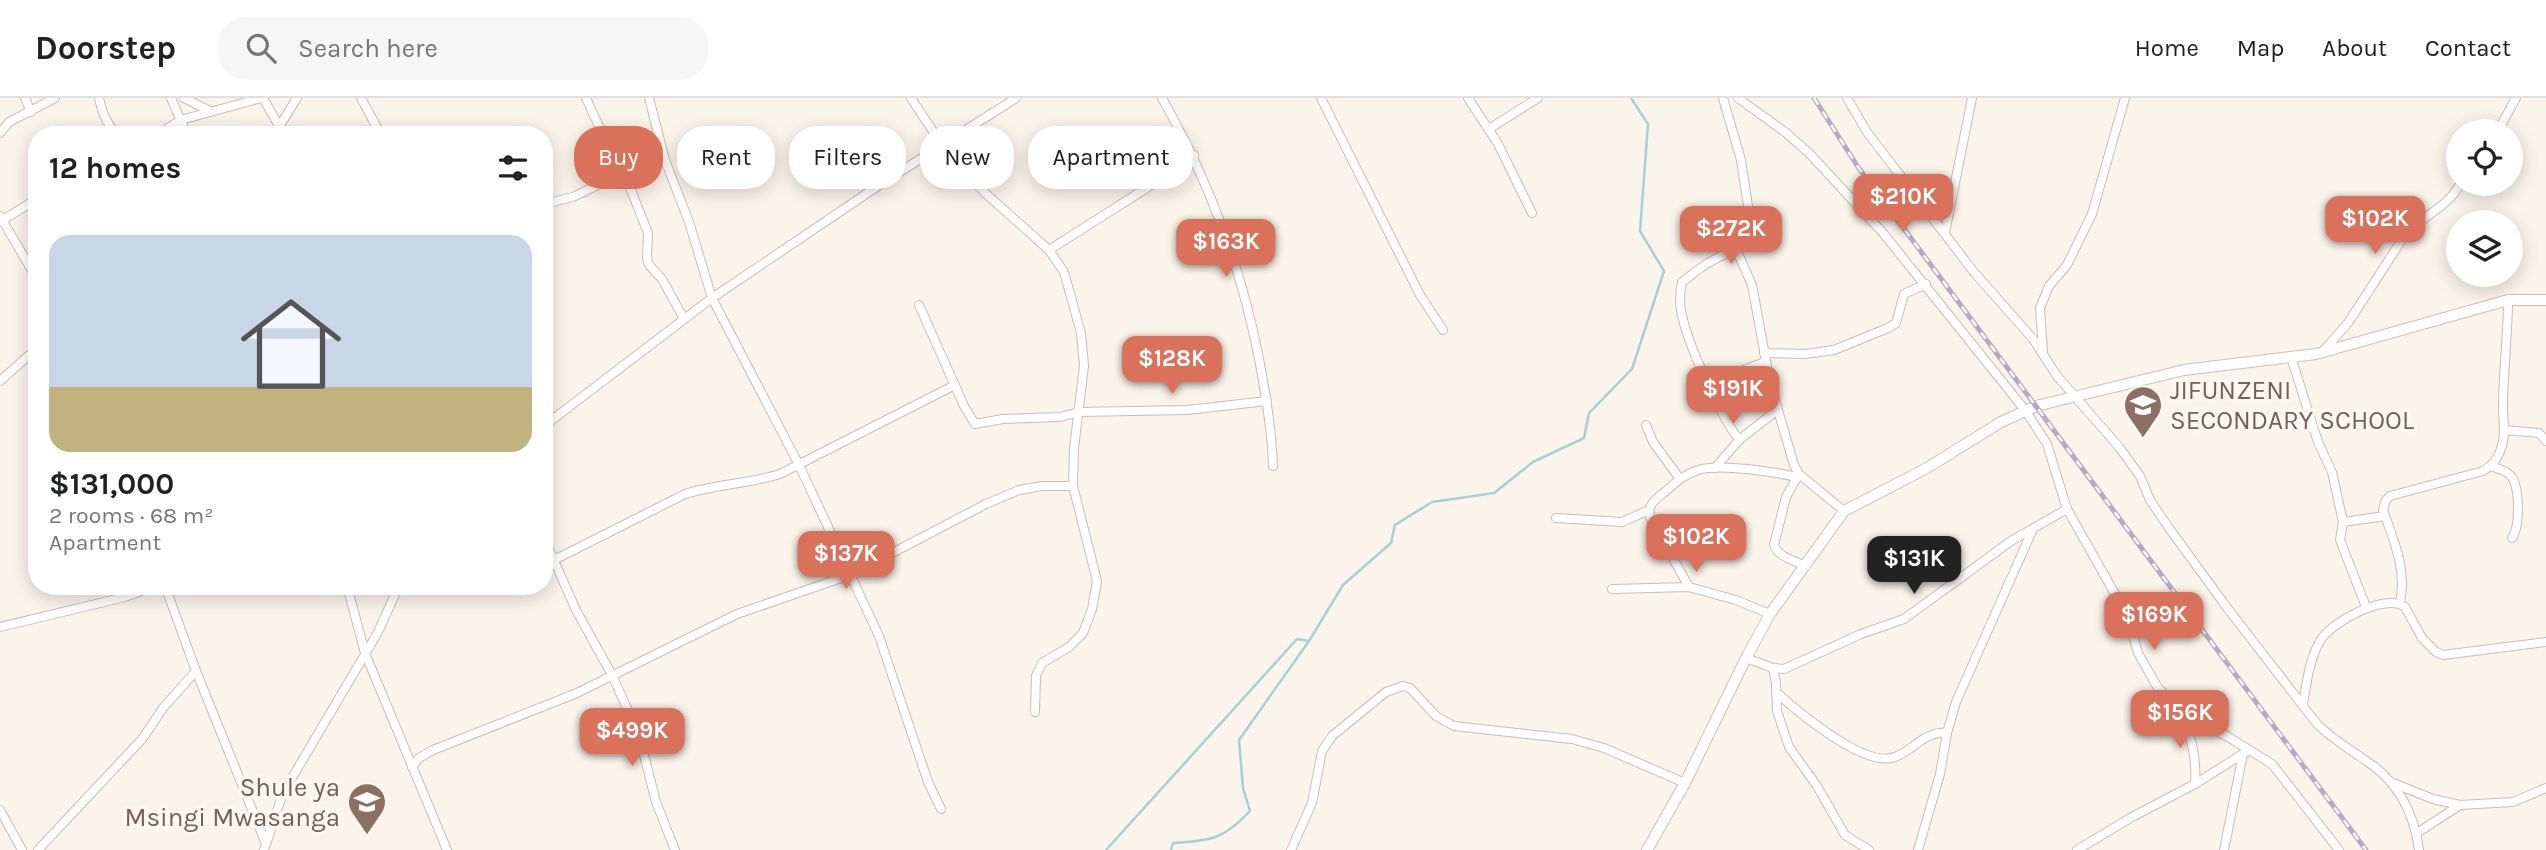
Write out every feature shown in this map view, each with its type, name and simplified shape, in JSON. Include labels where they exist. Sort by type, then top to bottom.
[{"type":"street","points":[[25,98],[31,112]]},
{"type":"street","points":[[0,132],[9,122],[55,98]]},
{"type":"street","points":[[99,98],[109,126]]},
{"type":"street","points":[[171,98],[183,126]]},
{"type":"street","points":[[184,98],[210,111]]},
{"type":"street","points":[[171,126],[181,120],[210,111],[262,98],[279,126],[297,98]]},
{"type":"street","points":[[361,98],[376,126]]},
{"type":"street","points":[[586,98],[600,126]]},
{"type":"street","points":[[649,98],[665,160],[689,222],[712,298],[799,465],[879,636],[928,782],[941,809]]},
{"type":"street","points":[[911,98],[929,126]]},
{"type":"street","points":[[972,126],[1016,98]]},
{"type":"street","points":[[1162,98],[1194,155],[1236,261],[1250,314],[1267,401],[1273,466]]},
{"type":"street","points":[[1321,98],[1420,295],[1443,330]]},
{"type":"street","points":[[1468,98],[1489,129],[1532,214]]},
{"type":"street","points":[[1489,129],[1538,98]]},
{"type":"street","points":[[1723,98],[1741,160],[1752,241],[1691,274],[1682,282],[1680,309],[1709,383],[1739,440]]},
{"type":"street","points":[[1738,98],[1809,153],[1883,233],[2025,410],[2047,443],[2067,509],[2128,617],[2137,649],[2150,676],[2166,698],[2193,720],[2225,734],[2246,752],[2263,758],[2278,772],[2339,850]]},
{"type":"street","points":[[1847,98],[1867,132],[1986,287],[2033,339],[2075,396],[2119,447],[2140,476],[2150,500],[2169,528],[2228,609],[2303,704],[2330,737],[2367,761],[2392,783],[2413,817],[2419,850]]},
{"type":"street","points":[[1945,233],[1972,98]]},
{"type":"street","points":[[2044,357],[2040,308],[2049,286],[2067,265],[2092,214],[2125,98]]},
{"type":"street","points":[[2505,119],[2516,98]]},
{"type":"street","points":[[1049,250],[1194,155]]},
{"type":"street","points":[[553,419],[712,298],[920,160]]},
{"type":"street","points":[[553,202],[592,189]]},
{"type":"street","points":[[629,189],[648,233],[649,265],[662,279],[684,319]]},
{"type":"street","points":[[981,189],[1049,250],[1064,272],[1082,333],[1084,366],[1074,448],[1073,486],[1097,581],[1092,609],[1083,632],[1069,647],[1042,663],[1036,676],[1035,712]]},
{"type":"street","points":[[2321,352],[2348,323],[2404,235],[2442,206],[2450,196]]},
{"type":"street","points":[[28,204],[1,219],[28,264]]},
{"type":"street","points":[[1736,249],[1752,285],[1776,411],[1798,476],[1786,497],[1774,545],[1782,555],[1806,566]]},
{"type":"street","points":[[1709,383],[1765,358],[1834,350],[1888,328],[1896,323],[1904,294],[1926,284]]},
{"type":"street","points":[[2400,603],[2404,585],[2402,564],[2383,505],[2388,497],[2461,478],[2491,466],[2502,447],[2504,430],[2508,300]]},
{"type":"street","points":[[1647,850],[1685,783],[1770,614],[1844,510],[1927,468],[2025,410],[2184,370],[2321,352],[2508,300],[2546,300]]},
{"type":"street","points":[[919,305],[975,424],[1003,419],[1060,418],[1079,412],[1187,410],[1267,401]]},
{"type":"street","points":[[0,381],[28,356]]},
{"type":"street","points":[[2291,357],[2318,442],[2332,472],[2343,522],[2340,540],[2366,607]]},
{"type":"street","points":[[675,850],[656,802],[639,735],[554,560],[685,494],[780,474],[955,384]]},
{"type":"street","points":[[1715,468],[1739,440],[1776,411]]},
{"type":"street","points":[[1646,425],[1653,442],[1680,479]]},
{"type":"street","points":[[2504,430],[2537,432],[2546,441]]},
{"type":"street","points":[[2491,466],[2507,472],[2514,481],[2518,522],[2512,538]]},
{"type":"street","points":[[1689,587],[1650,517],[1649,510],[1652,502],[1695,470],[1715,468],[1798,476],[1844,510]]},
{"type":"street","points":[[412,767],[419,758],[433,750],[577,693],[737,614],[850,575],[986,504],[1019,490],[1042,486],[1073,486]]},
{"type":"street","points":[[1746,658],[1784,669],[1861,634],[1904,619],[2011,541],[2067,509]]},
{"type":"street","points":[[1556,518],[1622,522],[1649,510]]},
{"type":"street","points":[[2343,522],[2385,516]]},
{"type":"street","points":[[1918,850],[1956,702],[2033,529]]},
{"type":"street","points":[[1612,589],[1689,587],[1736,600],[1770,614]]},
{"type":"street","points":[[0,627],[130,595]]},
{"type":"street","points":[[168,595],[267,848]]},
{"type":"street","points":[[349,595],[365,653],[447,850]]},
{"type":"street","points":[[267,848],[274,816],[283,793],[365,653],[395,595]]},
{"type":"street","points":[[2303,704],[2310,662],[2321,637],[2366,607],[2400,603],[2427,644],[2443,656],[2546,642]]},
{"type":"street","points":[[1773,668],[1777,711],[1789,747],[1817,786],[1845,835],[1869,850]]},
{"type":"street","points":[[38,850],[143,738],[163,708],[196,671]]},
{"type":"street","points":[[1291,850],[1312,803],[1325,744],[1386,692],[1403,686],[1410,688],[1436,716],[1454,726],[1572,739],[1604,748],[1685,783]]},
{"type":"street","points":[[1776,692],[1803,716],[1831,735],[1875,758],[1896,757],[1933,733],[1947,733]]},
{"type":"street","points":[[2183,713],[2197,765],[2195,784]]},
{"type":"street","points":[[2077,850],[2246,752]]},
{"type":"street","points":[[2224,850],[2246,752]]},
{"type":"street","points":[[2392,783],[2433,799],[2460,805],[2513,802],[2546,788]]},
{"type":"street","points":[[2417,833],[2460,805]]},
{"type":"street","points":[[0,810],[22,850]]},
{"type":"waterway","points":[[1171,850],[1173,843],[1216,837],[1232,828],[1250,811],[1243,788],[1239,740],[1309,641],[1343,585],[1391,543],[1395,525],[1432,502],[1494,493],[1533,462],[1584,438],[1589,413],[1632,369],[1664,271],[1640,231],[1648,124],[1631,98]]},
{"type":"waterway","points":[[1106,850],[1297,639],[1309,641]]},
{"type":"railway","points":[[1814,98],[1858,167],[2366,850]]},
{"type":"place","name":"JIFUNZENI SECONDARY SCHOOL","points":[[2143,439]]},
{"type":"place","name":"Shule ya Msingi Mwasanga","points":[[367,836]]}]
